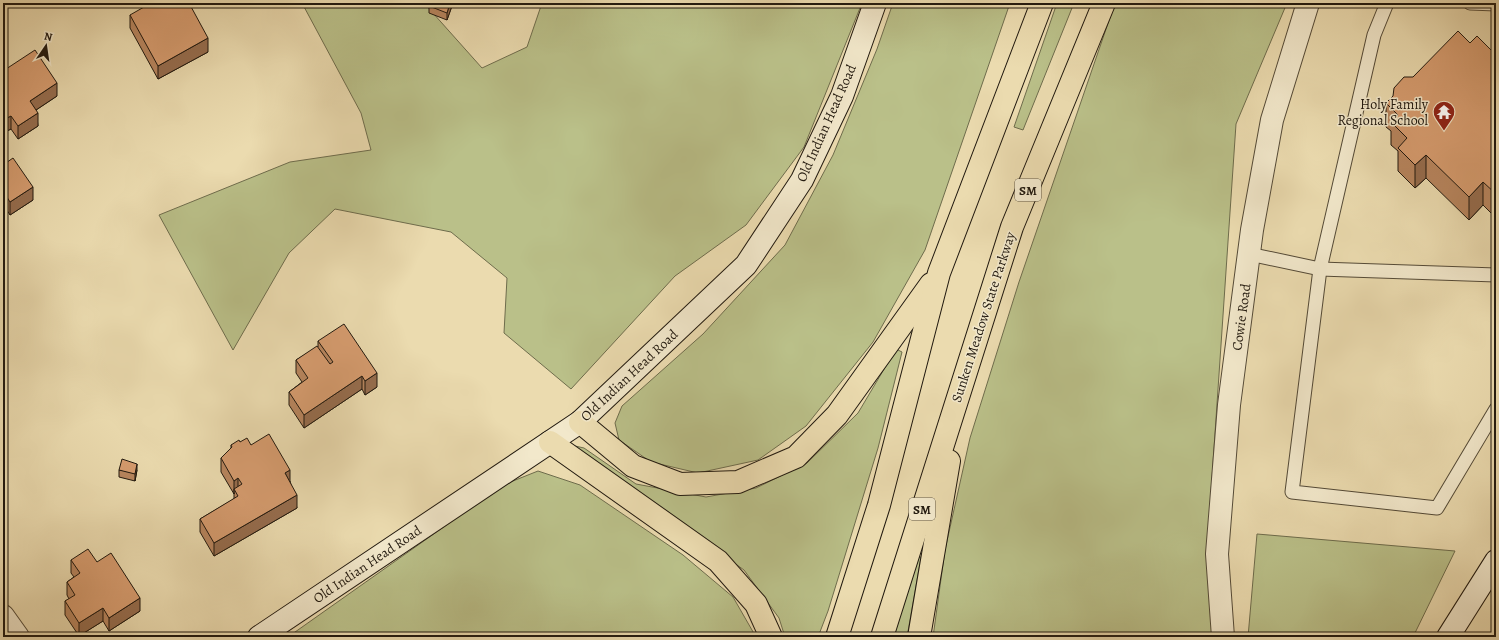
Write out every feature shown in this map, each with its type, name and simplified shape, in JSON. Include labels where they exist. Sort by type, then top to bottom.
[{"type":"highway","points":[[837,637],[879,505],[939,273],[1042,3]]},
{"type":"highway","name":"Sunken Meadow State Parkway","points":[[882,637],[1012,227],[1104,3]]},
{"type":"highway","points":[[580,422],[633,466],[680,484],[738,482],[796,457],[837,415],[939,273]]},
{"type":"highway","points":[[919,637],[963,380]]},
{"type":"highway","points":[[550,442],[718,561],[756,604],[771,637]]},
{"type":"street","name":"Old Indian Head Road","points":[[259,637],[580,422],[746,266],[802,180],[842,96],[875,3]]},
{"type":"street","name":"Cowie Road","points":[[1223,637],[1217,554],[1229,405],[1249,254],[1272,120],[1308,3]]},
{"type":"street","points":[[1448,637],[1496,561]]},
{"type":"street","points":[[3,616],[18,637]]},
{"type":"lane","points":[[1387,3],[1374,35],[1320,269],[1292,492],[1437,508],[1496,409]]},
{"type":"lane","points":[[1466,3],[1496,4]]},
{"type":"lane","points":[[1249,254],[1320,269],[1496,275]]},
{"type":"green space","points":[[302,3],[424,3],[482,68],[527,47],[542,3],[862,3],[804,147],[746,225],[675,276],[571,389],[504,333],[507,278],[451,232],[335,209],[289,253],[233,350],[159,215],[290,162],[371,150],[361,113]]},
{"type":"green space","points":[[893,3],[1010,3],[925,250],[873,342],[806,426],[758,460],[698,473],[651,462],[619,440],[615,423],[622,406],[703,334],[785,245],[833,155],[877,49]]},
{"type":"green space","points":[[1057,3],[1074,3],[1023,130],[1014,127]]},
{"type":"green space","points":[[1115,3],[1287,3],[1236,124],[1209,522],[1213,637],[933,637],[945,550],[970,438],[1019,282]]},
{"type":"green space","points":[[896,349],[902,352],[878,448],[828,611],[818,637],[785,637],[779,618],[744,570],[578,451],[575,446],[584,448],[636,484],[706,497],[756,488],[807,463],[858,413]]},
{"type":"green space","points":[[538,471],[580,485],[683,555],[733,597],[756,637],[288,637],[503,485]]},
{"type":"green space","points":[[1257,534],[1455,551],[1413,637],[1248,637]]},
{"type":"green space","points":[[916,557],[921,557],[907,637],[892,637]]},
{"type":"building","points":[[151,3],[189,3],[208,38],[158,66],[130,15]]},
{"type":"building","points":[[431,3],[450,3],[447,13],[429,6]]},
{"type":"building","name":"Holy Family Regional School","points":[[1458,31],[1470,43],[1477,36],[1493,52],[1496,48],[1496,194],[1483,182],[1469,197],[1426,155],[1415,165],[1398,148],[1407,138],[1391,122],[1398,115],[1386,103],[1393,96],[1394,88],[1404,77],[1413,77]]},
{"type":"building","points":[[35,50],[57,83],[30,101],[38,113],[18,126],[11,116],[7,118],[3,112],[3,71]]},
{"type":"building","points":[[13,158],[33,187],[10,202],[3,191],[3,165]]},
{"type":"building","points":[[344,324],[377,373],[365,381],[362,376],[304,415],[289,392],[308,378],[296,360],[317,346],[330,364],[333,362],[318,341]]},
{"type":"building","points":[[269,434],[290,470],[285,473],[297,495],[214,543],[200,519],[238,496],[234,489],[242,484],[238,478],[234,481],[221,458],[232,447],[231,445],[239,440],[240,442],[247,438],[251,445]]},
{"type":"building","points":[[122,459],[137,464],[135,474],[119,470]]},
{"type":"building","points":[[88,549],[97,562],[111,553],[140,598],[109,618],[103,608],[79,623],[65,601],[75,595],[67,582],[80,573],[71,560]]},
{"type":"place","name":"Holy Family Regional School","points":[[1444,132]]}]
